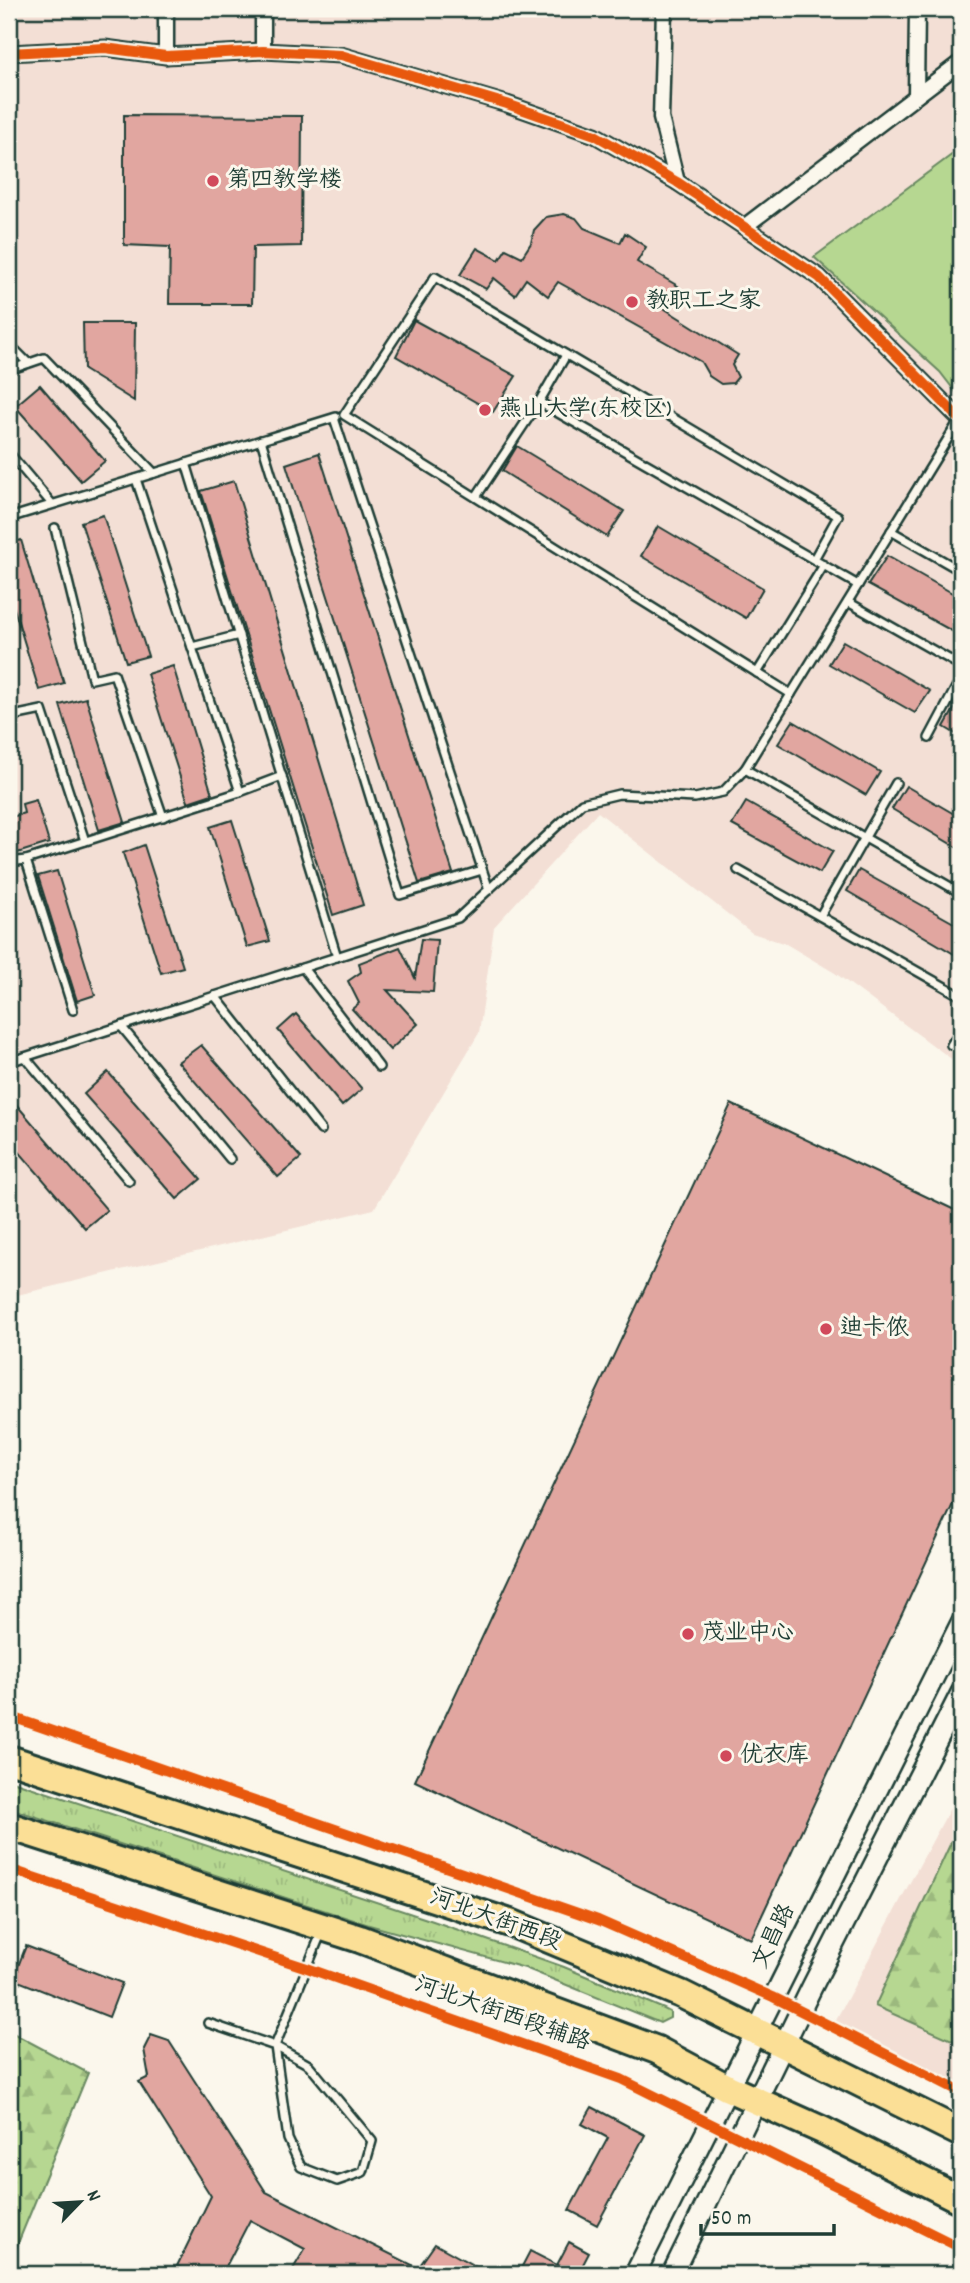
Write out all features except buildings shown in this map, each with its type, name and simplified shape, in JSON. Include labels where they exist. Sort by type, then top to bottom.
[{"type":"highway","name":"河北大街西段","points":[[9,1759],[513,1924],[681,1994],[961,2133]]},
{"type":"highway","points":[[9,1826],[324,1927],[657,2050],[728,2088],[822,2130],[961,2200]]},
{"type":"main road","name":"文昌路","points":[[635,2274],[961,1623]]},
{"type":"main road","points":[[671,2274],[961,1693]]},
{"type":"street","points":[[166,9],[166,56]]},
{"type":"street","points":[[263,9],[263,51]]},
{"type":"street","points":[[664,9],[661,118],[677,182]]},
{"type":"street","points":[[916,96],[917,9]]},
{"type":"street","points":[[9,53],[105,48],[166,56],[263,51],[341,55],[507,104],[595,135],[677,182],[818,277],[961,420]]},
{"type":"street","points":[[744,227],[961,62]]},
{"type":"lane","points":[[9,518],[344,415],[435,277],[838,516],[814,559]]},
{"type":"lane","points":[[9,344],[28,363]]},
{"type":"lane","points":[[477,498],[566,355]]},
{"type":"lane","points":[[9,370],[44,358],[154,473]]},
{"type":"lane","points":[[539,402],[858,584]]},
{"type":"lane","points":[[344,415],[791,694]]},
{"type":"lane","points":[[334,418],[489,890]]},
{"type":"lane","points":[[9,1062],[458,918],[582,803],[620,794],[695,799],[723,792],[745,769],[961,420]]},
{"type":"lane","points":[[261,440],[400,895],[482,870]]},
{"type":"lane","points":[[9,453],[52,504]]},
{"type":"lane","points":[[186,463],[337,957]]},
{"type":"lane","points":[[136,479],[240,792]]},
{"type":"lane","points":[[55,528],[92,679],[114,674],[163,817]]},
{"type":"lane","points":[[891,531],[961,571]]},
{"type":"lane","points":[[757,673],[824,565]]},
{"type":"lane","points":[[848,602],[961,666]]},
{"type":"lane","points":[[192,647],[239,635]]},
{"type":"lane","points":[[929,738],[961,678]]},
{"type":"lane","points":[[9,702],[13,716],[42,710],[85,841]]},
{"type":"lane","points":[[745,769],[961,893]]},
{"type":"lane","points":[[9,862],[163,817],[282,776]]},
{"type":"lane","points":[[820,916],[896,783]]},
{"type":"lane","points":[[26,859],[74,1010]]},
{"type":"lane","points":[[738,870],[961,996]]},
{"type":"lane","points":[[303,968],[379,1067]]},
{"type":"lane","points":[[215,996],[321,1130]]},
{"type":"lane","points":[[121,1026],[230,1159]]},
{"type":"lane","points":[[951,1045],[961,1028]]},
{"type":"lane","points":[[25,1057],[129,1181]]},
{"type":"lane","points":[[208,2023],[275,2046],[309,2065],[372,2141],[363,2172],[337,2181],[301,2167],[288,2138],[275,2046],[324,1927]]},
{"type":"shaded area","name":"燕山大学(东校区)","points":[[9,9],[961,9],[961,1066],[835,973],[786,944],[752,933],[598,812],[494,927],[479,1033],[374,1209],[9,1297]]},
{"type":"shaded area","points":[[961,1788],[961,2092],[832,2027]]},
{"type":"green space","points":[[961,148],[961,399],[940,372],[814,257]]},
{"type":"green space","points":[[9,1780],[564,1967],[664,2009],[670,2012],[670,2018],[660,2023],[525,1968],[369,1925],[9,1808]]},
{"type":"green space","points":[[961,1821],[961,2044],[875,2006]]},
{"type":"green space","points":[[9,2031],[88,2073],[9,2265]]},
{"type":"cycle path","points":[[9,53],[105,48],[166,56],[263,51],[341,55],[507,104],[595,135],[677,182],[819,277],[961,420]]},
{"type":"cycle path","points":[[9,1716],[598,1920],[773,1997],[961,2092]]},
{"type":"cycle path","name":"河北大街西段辅路","points":[[9,1869],[307,1968],[621,2079],[961,2248]]},
{"type":"place","name":"第四教学楼","points":[[213,181]]},
{"type":"place","name":"教职工之家","points":[[632,302]]},
{"type":"place","name":"燕山大学(东校区)","points":[[485,410]]},
{"type":"place","name":"迪卡侬","points":[[826,1329]]},
{"type":"place","name":"茂业中心","points":[[688,1634]]},
{"type":"place","name":"优衣库","points":[[726,1756]]}]
